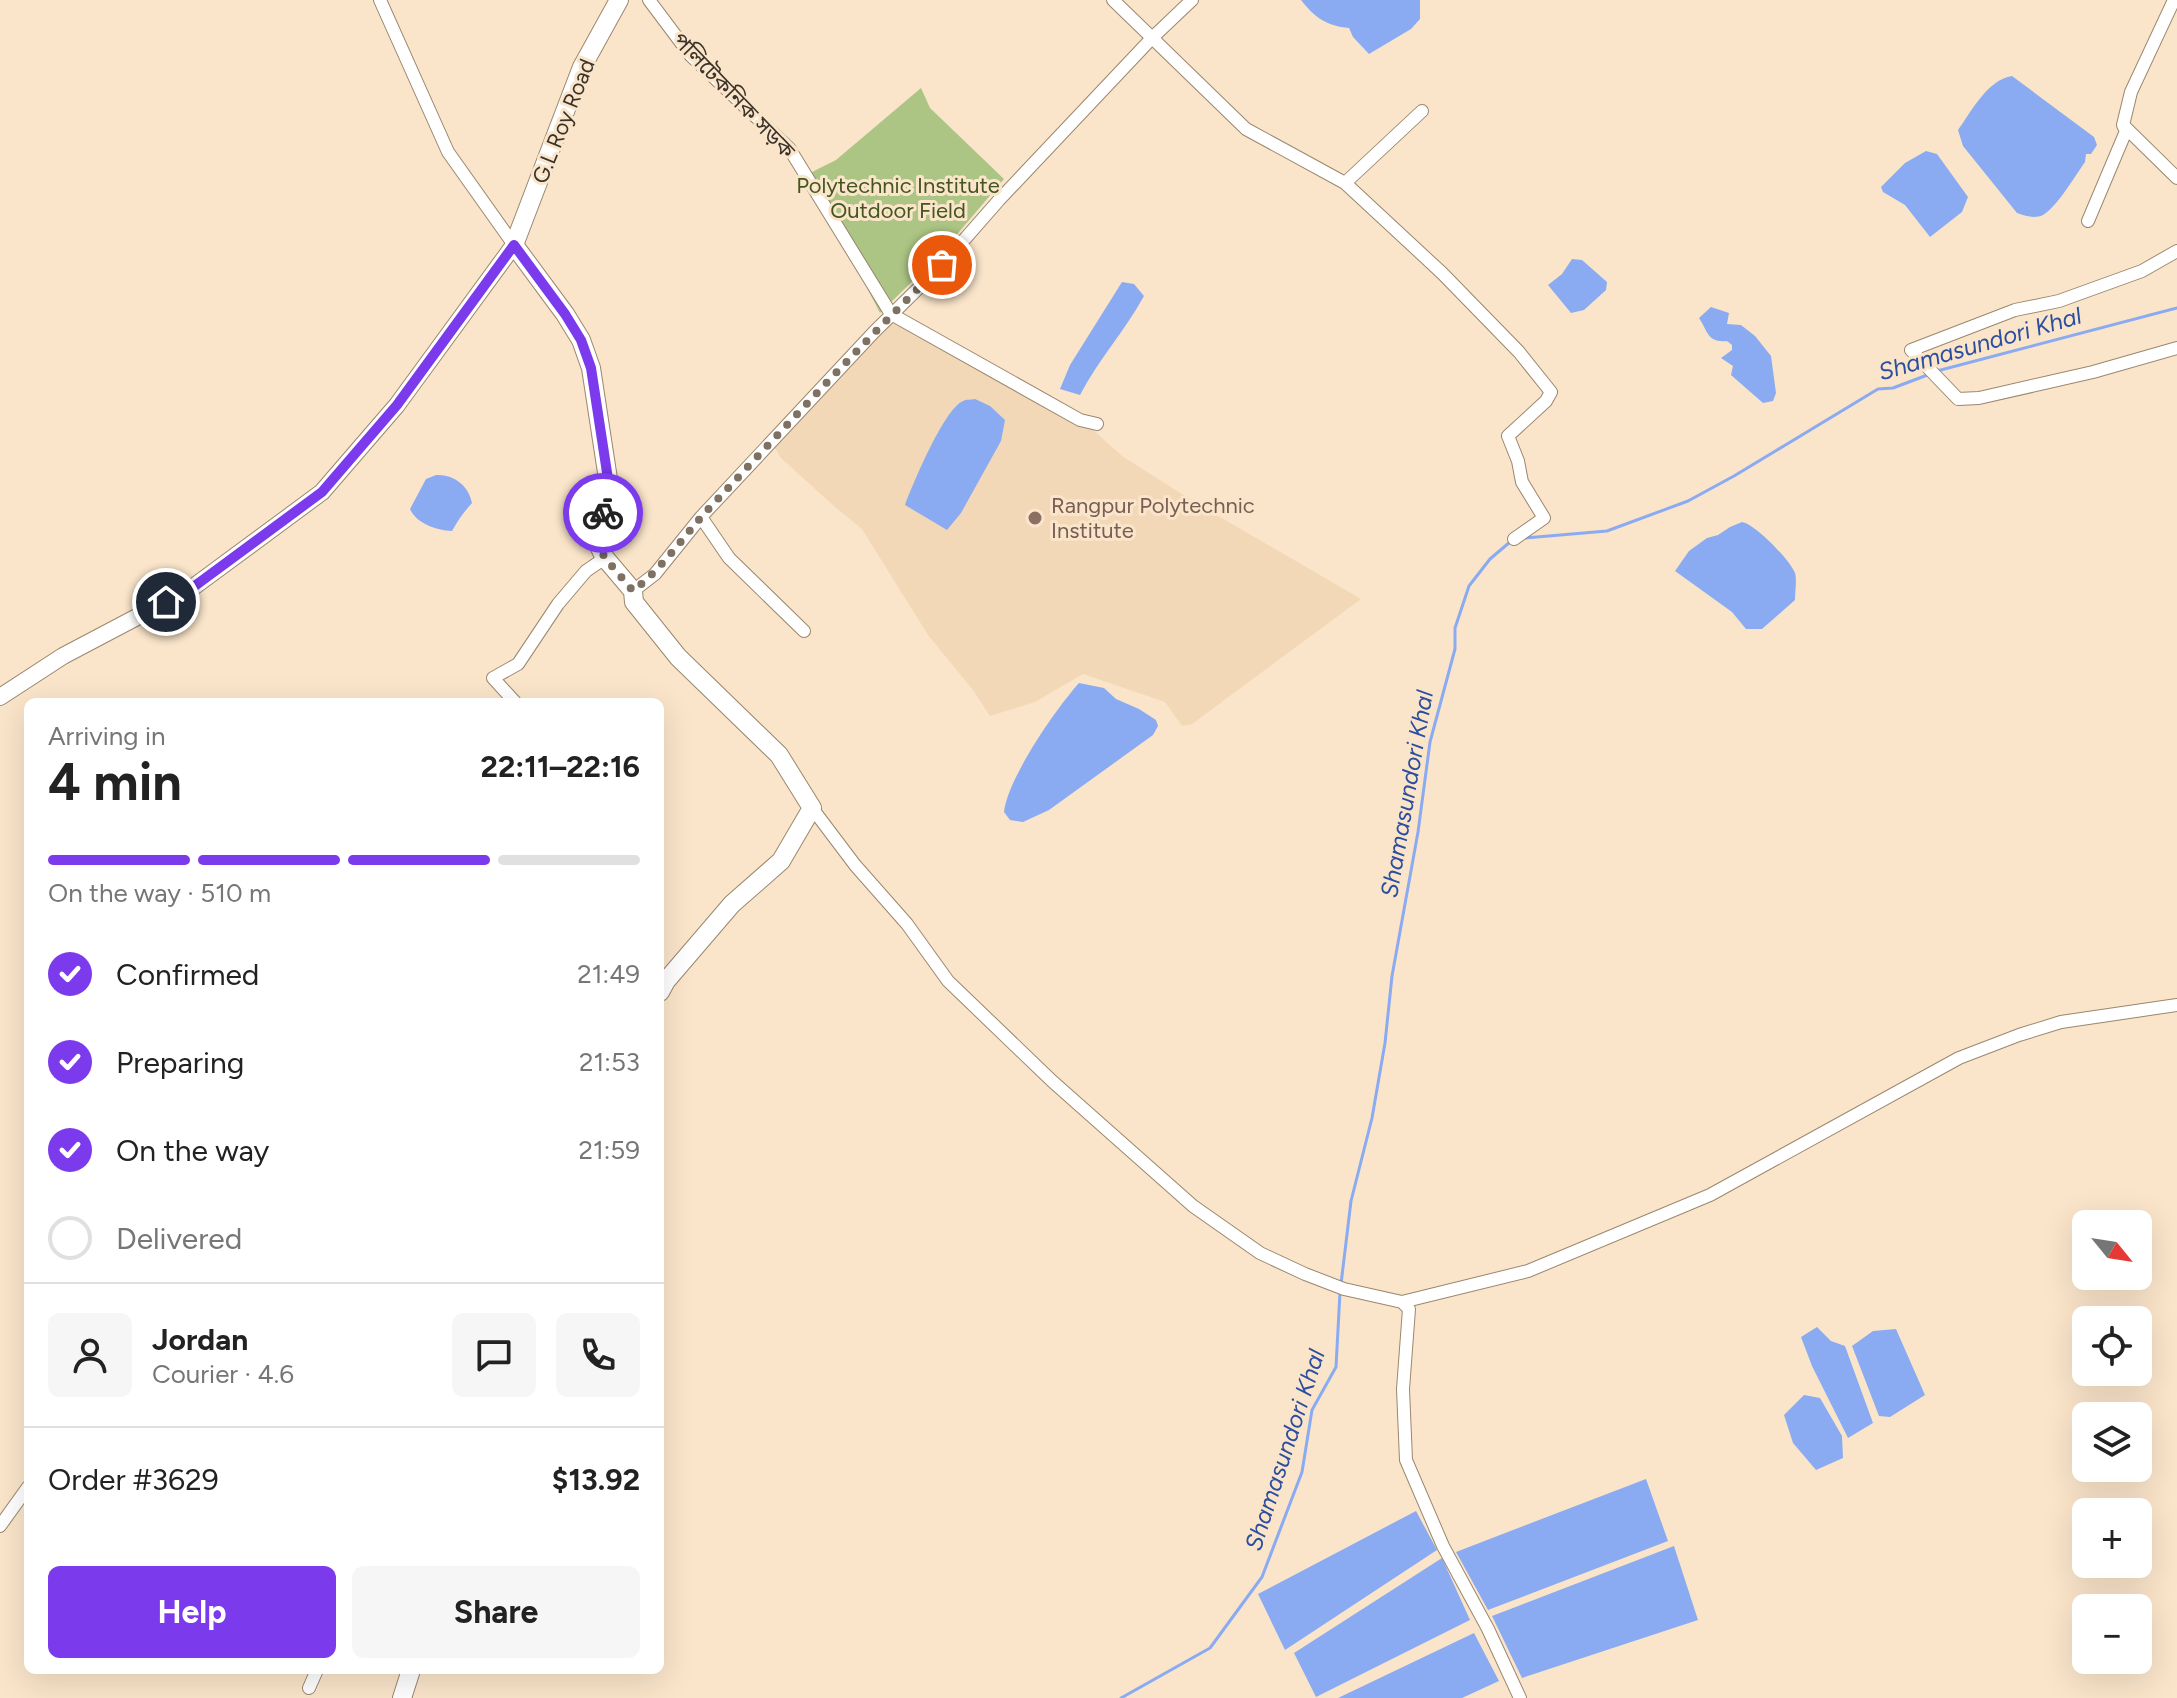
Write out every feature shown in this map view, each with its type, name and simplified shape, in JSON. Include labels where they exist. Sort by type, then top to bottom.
[{"type":"main road","name":"G.L Roy Road","points":[[514,245],[582,67],[619,0]]},
{"type":"main road","points":[[514,245],[565,314],[581,340],[591,368],[608,479],[599,546],[605,558],[633,591],[634,602],[678,657],[779,755],[812,808],[781,861],[732,904],[664,985]]},
{"type":"main road","points":[[402,1698],[410,1674]]},
{"type":"street","points":[[0,697],[63,656],[192,588],[322,492],[397,405],[514,245],[448,152],[380,0]]},
{"type":"street","name":"পলিটেকনিক সড়ক","points":[[649,0],[691,56],[789,148],[891,314]]},
{"type":"street","points":[[1113,0],[1246,129],[1345,183],[1442,273],[1519,352],[1551,392],[1546,401],[1508,436],[1522,482],[1544,518],[1514,539]]},
{"type":"street","points":[[633,591],[655,574],[701,517],[891,314],[942,265],[1152,38],[1192,0]]},
{"type":"street","points":[[2088,221],[2126,131],[2123,125],[2131,92],[2174,0]]},
{"type":"street","points":[[1345,183],[1422,111]]},
{"type":"street","points":[[2123,125],[2177,178]]},
{"type":"street","points":[[2177,251],[2142,271],[2059,301],[2015,310],[1911,350],[1958,399],[1979,398],[2093,372],[2177,348]]},
{"type":"street","points":[[891,314],[1080,420],[1097,424]]},
{"type":"street","points":[[701,517],[729,558],[804,631]]},
{"type":"street","points":[[511,698],[493,678],[518,664],[541,634],[558,604],[586,571],[605,558]]},
{"type":"street","points":[[812,808],[855,865],[907,924],[948,981],[1052,1081],[1193,1206],[1260,1253],[1344,1289],[1402,1302],[1528,1271],[1710,1195],[1959,1058],[2019,1035],[2061,1022],[2177,1005]]},
{"type":"street","points":[[1402,1302],[1409,1309],[1403,1389],[1406,1460],[1443,1546],[1488,1629],[1520,1698]]},
{"type":"street","points":[[0,1526],[24,1497]]},
{"type":"street","points":[[309,1688],[315,1674]]},
{"type":"shaded area","name":"Rangpur Polytechnic Institute","points":[[897,315],[936,347],[1092,429],[1122,456],[1201,506],[1361,599],[1192,724],[1182,726],[1165,702],[1083,674],[1035,702],[990,716],[928,635],[862,529],[781,458],[773,445]]},
{"type":"green space","name":"Polytechnic Institute Outdoor Field","points":[[921,88],[930,108],[1004,179],[942,252],[880,313],[808,174],[836,160]]},
{"type":"water","points":[[1301,0],[1420,0],[1420,19],[1411,29],[1369,54],[1349,28],[1322,20]]},
{"type":"water","points":[[2012,76],[2094,137],[2097,145],[2091,154],[2086,154],[2085,162],[2066,191],[2043,215],[2036,217],[2017,213],[1963,146],[1958,130],[1995,83]]},
{"type":"water","points":[[1926,151],[1937,154],[1968,197],[1962,212],[1930,237],[1905,205],[1883,192],[1881,187],[1905,163]]},
{"type":"water","points":[[1572,259],[1582,260],[1607,282],[1606,290],[1584,310],[1571,313],[1548,285],[1562,274]]},
{"type":"water","points":[[1122,282],[1134,284],[1144,296],[1080,395],[1060,389],[1070,365]]},
{"type":"water","points":[[1711,307],[1729,313],[1727,324],[1741,325],[1755,336],[1771,356],[1776,393],[1773,401],[1763,403],[1731,375],[1733,366],[1721,358],[1732,350],[1732,345],[1712,338],[1699,318]]},
{"type":"water","points":[[975,399],[990,406],[1005,420],[1001,441],[961,513],[947,530],[905,505],[947,418],[963,401]]},
{"type":"water","points":[[436,475],[455,479],[464,486],[472,503],[452,531],[428,525],[417,519],[410,509],[426,479]]},
{"type":"water","points":[[1742,522],[1772,543],[1796,576],[1795,600],[1762,629],[1746,629],[1732,612],[1675,571],[1689,551],[1707,538]]},
{"type":"water","points":[[1079,683],[1104,688],[1116,699],[1156,720],[1158,726],[1153,735],[1049,810],[1023,822],[1010,820],[1004,812],[1007,798],[1023,763]]},
{"type":"water","points":[[1817,1327],[1831,1341],[1845,1346],[1873,1423],[1848,1438],[1801,1337]]},
{"type":"water","points":[[1896,1329],[1925,1395],[1890,1417],[1879,1416],[1852,1346],[1873,1331]]},
{"type":"water","points":[[1804,1395],[1820,1398],[1842,1436],[1843,1458],[1816,1470],[1793,1443],[1784,1415]]},
{"type":"water","points":[[1646,1479],[1668,1541],[1488,1610],[1456,1552]]},
{"type":"water","points":[[1416,1511],[1437,1550],[1285,1650],[1258,1594]]},
{"type":"water","points":[[1674,1546],[1698,1620],[1522,1678],[1492,1616]]},
{"type":"water","points":[[1442,1558],[1470,1620],[1316,1697],[1294,1653]]},
{"type":"water","points":[[1474,1633],[1499,1681],[1462,1698],[1338,1698]]},
{"type":"waterway","name":"Shamasundori Khal","points":[[1937,371],[2177,308]]},
{"type":"waterway","name":"Shamasundori Khal","points":[[1525,538],[1607,531],[1688,501],[1878,389],[1893,388],[1930,374]]},
{"type":"waterway","name":"Shamasundori Khal","points":[[1341,1284],[1351,1201],[1372,1118],[1385,1043],[1392,976],[1418,832],[1430,742],[1455,649],[1455,628],[1469,586],[1490,559],[1510,542]]},
{"type":"waterway","name":"Shamasundori Khal","points":[[1121,1698],[1210,1648],[1262,1577],[1302,1472],[1312,1410],[1336,1367],[1340,1292]]},
{"type":"way so far","points":[[603,513],[599,546],[605,558],[633,591],[655,574],[701,517],[874,332],[942,265]]},
{"type":"place","name":"Rangpur Polytechnic Institute","points":[[1035,518]]},
{"type":"route","points":[[166,602],[192,588],[322,492],[397,405],[514,245],[565,314],[581,340],[591,368],[608,479],[603,513]]}]
